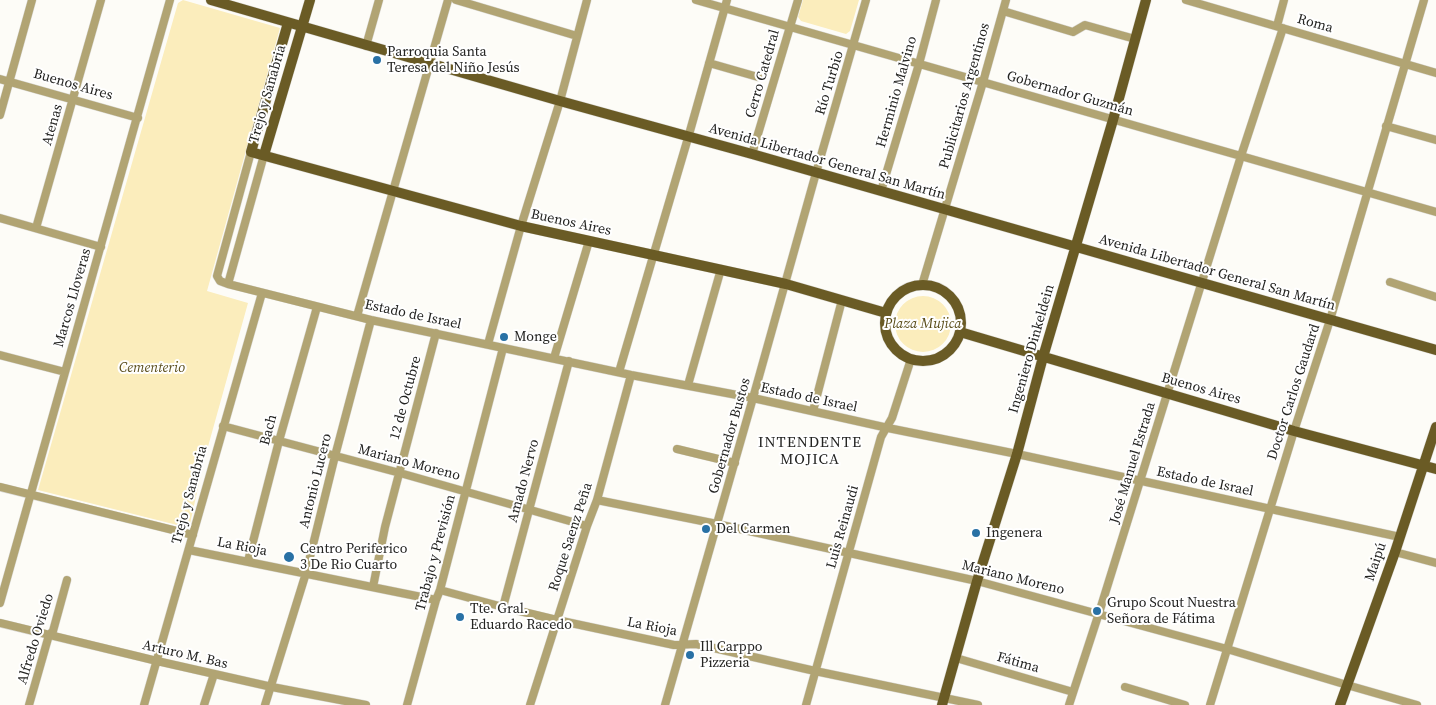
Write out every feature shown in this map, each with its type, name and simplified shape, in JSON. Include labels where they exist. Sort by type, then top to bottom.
[{"type":"main road","name":"Avenida Libertador General San Martín","points":[[212,0],[560,102],[752,154],[1436,350]]},
{"type":"main road","name":"Trejo y Sanabria","points":[[264,155],[310,0]]},
{"type":"main road","name":"Ingeniero Dinkeldein","points":[[943,701],[977,581],[1017,454],[1042,357],[1113,120],[1146,0]]},
{"type":"main road","name":"Trejo y Sanabria","points":[[251,152],[288,23]]},
{"type":"main road","name":"Buenos Aires","points":[[251,152],[521,226],[786,284],[886,313]]},
{"type":"main road","points":[[922,285],[942,289],[950,295],[960,312],[962,322],[955,344],[947,353],[936,359],[923,361],[911,359],[901,354],[887,336],[885,324],[886,313],[891,302],[910,287],[922,285]]},
{"type":"main road","name":"Buenos Aires","points":[[960,332],[1294,431],[1436,468]]},
{"type":"main road","name":"Maipú","points":[[1340,705],[1395,552],[1436,427]]},
{"type":"street","points":[[0,114],[32,0]]},
{"type":"street","name":"Atenas","points":[[36,228],[101,0]]},
{"type":"street","name":"Marcos Lloveras","points":[[0,603],[170,0]]},
{"type":"street","points":[[366,46],[380,0]]},
{"type":"street","points":[[358,316],[448,0]]},
{"type":"street","points":[[456,0],[577,36]]},
{"type":"street","points":[[488,344],[521,226],[560,102],[587,0]]},
{"type":"street","name":"Gobernador Guzmán","points":[[696,0],[1436,212]]},
{"type":"street","points":[[619,372],[727,0]]},
{"type":"street","name":"Cerro Catedral","points":[[752,154],[798,0]]},
{"type":"street","name":"Río Turbio","points":[[816,173],[866,0]]},
{"type":"street","name":"Herminio Malvino","points":[[881,191],[936,0]]},
{"type":"street","name":"Publicitarios Argentinos","points":[[922,285],[1006,0]]},
{"type":"street","name":"Roma","points":[[1186,0],[1436,72]]},
{"type":"street","name":"José Manuel Estrada","points":[[1069,705],[1141,481],[1241,156],[1280,27],[1284,0]]},
{"type":"street","name":"Doctor Carlos Gaudard","points":[[1210,705],[1330,320],[1424,0]]},
{"type":"street","points":[[1003,11],[1073,32],[1085,25],[1135,39]]},
{"type":"street","points":[[709,63],[758,77]]},
{"type":"street","name":"Buenos Aires","points":[[0,79],[138,118]]},
{"type":"street","points":[[1386,126],[1436,140]]},
{"type":"street","name":"Trejo y Sanabria","points":[[217,276],[251,152]]},
{"type":"street","name":"Trejo y Sanabria","points":[[228,284],[264,155]]},
{"type":"street","name":"Gobernador Bustos","points":[[665,705],[754,398],[816,173]]},
{"type":"street","points":[[0,218],[101,247]]},
{"type":"street","points":[[554,358],[589,241]]},
{"type":"street","points":[[688,385],[721,270]]},
{"type":"street","name":"Estado de Israel","points":[[217,276],[220,281],[228,284],[371,320],[631,375],[754,398],[1400,537]]},
{"type":"street","points":[[1390,282],[1436,297]]},
{"type":"street","name":"Trejo y Sanabria","points":[[144,705],[262,293]]},
{"type":"street","points":[[813,411],[842,300]]},
{"type":"street","name":"Bach","points":[[248,561],[279,441],[317,307]]},
{"type":"street","name":"Antonio Lucero","points":[[265,705],[306,573],[371,320]]},
{"type":"street","name":"12 de Octubre","points":[[372,587],[385,527],[436,333]]},
{"type":"street","name":"Trabajo y Previsión","points":[[407,705],[440,590],[503,348]]},
{"type":"street","points":[[0,355],[64,372]]},
{"type":"street","name":"Luis Reinaudi","points":[[806,705],[881,437],[888,428],[892,418],[911,359]]},
{"type":"street","name":"Amado Nervo","points":[[503,607],[569,361]]},
{"type":"street","name":"Roque Saenz Peña","points":[[530,705],[597,500],[631,375]]},
{"type":"street","name":"Mariano Moreno","points":[[223,426],[466,491],[587,526]]},
{"type":"street","points":[[677,449],[735,463]]},
{"type":"street","points":[[0,487],[193,535]]},
{"type":"street","name":"Mariano Moreno","points":[[597,500],[717,524],[977,581],[1227,649],[1417,705]]},
{"type":"street","name":"La Rioja","points":[[189,550],[436,600]]},
{"type":"street","points":[[1395,552],[1436,563]]},
{"type":"street","name":"Alfredo Oviedo","points":[[29,705],[67,580]]},
{"type":"street","name":"La Rioja","points":[[440,590],[557,620],[682,646],[696,644],[943,701],[978,705]]},
{"type":"street","name":"Arturo M. Bas","points":[[0,623],[337,702],[366,705]]},
{"type":"street","name":"Fátima","points":[[956,658],[1073,692]]},
{"type":"street","points":[[204,705],[214,674]]},
{"type":"street","points":[[1125,687],[1184,705]]},
{"type":"green space","name":"Cementerio","points":[[183,0],[280,28],[207,291],[248,303],[204,461],[189,528],[38,490],[178,3]]},
{"type":"green space","points":[[803,0],[859,0],[850,31],[846,34],[801,21],[798,17]]},
{"type":"green space","name":"Plaza Mujica","points":[[923,296],[934,298],[943,304],[949,313],[951,324],[949,335],[943,344],[934,350],[923,352],[912,350],[903,344],[897,335],[895,324],[897,313],[903,304],[912,298]]},
{"type":"place","name":"Parroquia Santa Teresa del Niño Jesús","points":[[377,60]]},
{"type":"place","name":"Monge","points":[[504,337]]},
{"type":"place","name":"Del Carmen","points":[[706,529]]},
{"type":"place","name":"Ingenera","points":[[976,533]]},
{"type":"place","name":"Centro Periferico 3 De Rio Cuarto","points":[[289,557]]},
{"type":"place","name":"Grupo Scout Nuestra Señora de Fátima","points":[[1097,611]]},
{"type":"place","name":"Tte. Gral. Eduardo Racedo","points":[[460,617]]},
{"type":"place","name":"Ill Carppo Pizzeria","points":[[690,655]]},
{"type":"district","name":"INTENDENTE MOJICA","points":[[810,452]]}]
